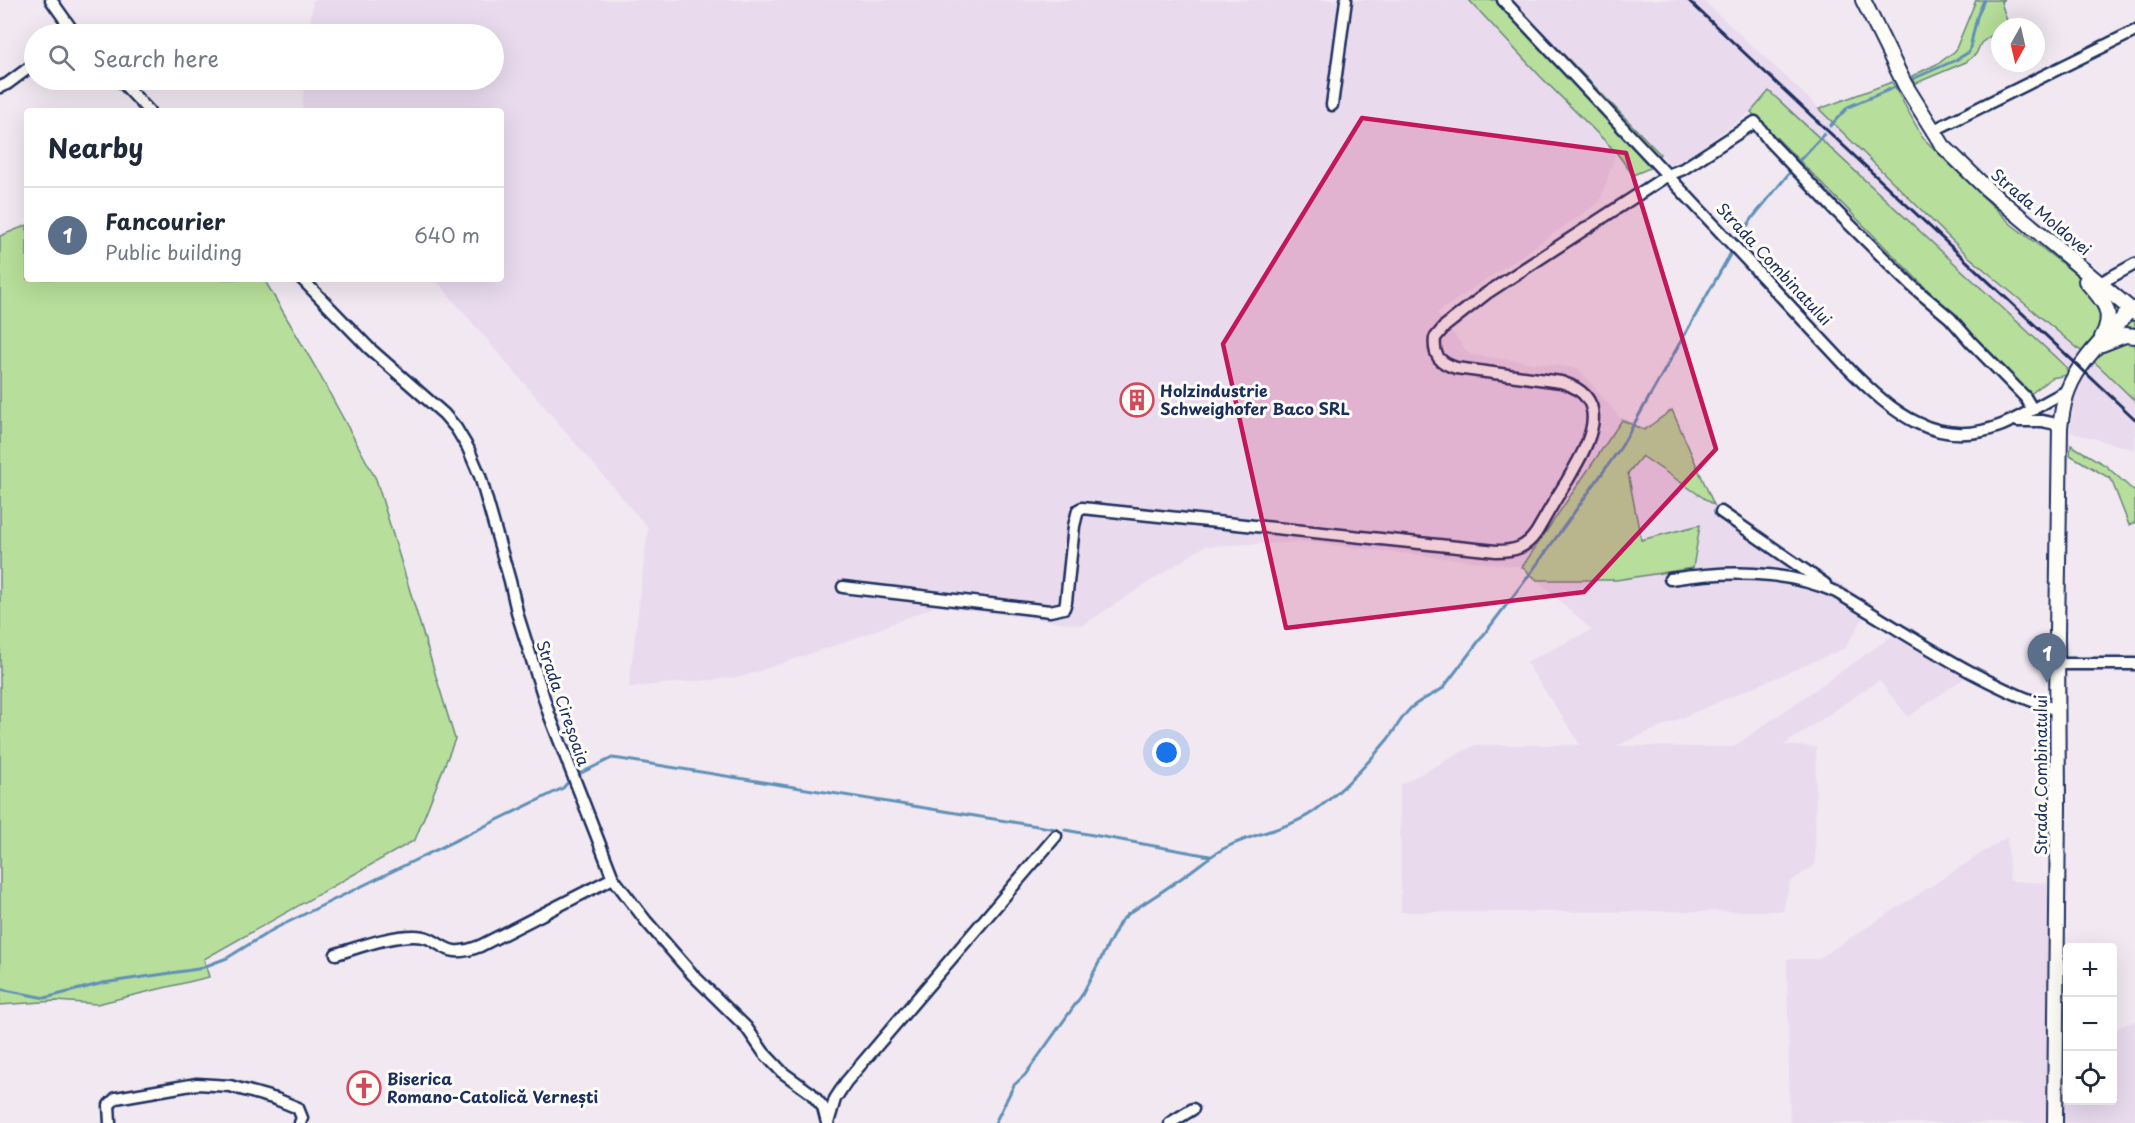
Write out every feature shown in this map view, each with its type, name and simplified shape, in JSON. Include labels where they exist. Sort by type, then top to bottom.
[{"type":"main road","name":"Strada Moldovei","points":[[1863,0],[1905,85],[1932,131],[1962,166],[2133,311]]},
{"type":"main road","points":[[2028,222],[2043,240],[2100,296],[2108,311],[2109,319],[2108,327],[2097,346]]},
{"type":"main road","name":"Strada Combinatului","points":[[2055,1123],[2058,517],[2061,425],[2067,391],[2078,370],[2097,346],[2133,311]]},
{"type":"main road","points":[[2097,346],[2125,335],[2135,336]]},
{"type":"street","points":[[51,0],[67,24]]},
{"type":"street","points":[[1332,105],[1346,0]]},
{"type":"street","name":"Strada Combinatului","points":[[1503,0],[1849,369],[1886,405],[1902,416],[1928,428],[1950,433],[1986,430],[2011,422],[2067,391]]},
{"type":"street","points":[[1932,131],[2135,31]]},
{"type":"street","points":[[0,87],[24,71]]},
{"type":"street","points":[[129,90],[146,108]]},
{"type":"street","points":[[843,587],[1050,611],[1059,610],[1064,608],[1066,602],[1074,526],[1078,510],[1082,508],[1496,551],[1521,548],[1536,533],[1587,443],[1593,422],[1593,411],[1589,401],[1575,387],[1561,382],[1456,368],[1445,364],[1435,353],[1435,338],[1445,326],[1487,293],[1668,175],[1683,169],[1755,122],[1770,142],[1836,211],[1912,286],[1950,318],[2025,397],[2033,410]]},
{"type":"street","points":[[2100,283],[2135,264]]},
{"type":"street","name":"Strada Cireșoaia","points":[[305,282],[369,348],[444,414],[468,448],[480,476],[518,616],[549,714],[613,878],[646,921],[693,975],[746,1027],[764,1053],[782,1072],[811,1093],[823,1107],[828,1123]]},
{"type":"street","points":[[2011,422],[2042,421],[2061,425]]},
{"type":"street","points":[[1721,512],[1836,592],[1920,642],[2025,699],[2057,710]]},
{"type":"street","points":[[1670,579],[1723,573],[1759,574],[1807,581],[1836,592]]},
{"type":"street","points":[[2057,664],[2135,664]]},
{"type":"street","points":[[828,1123],[835,1099],[846,1082],[1056,836]]},
{"type":"street","points":[[336,954],[370,944],[416,936],[427,939],[449,951],[464,953],[613,878]]},
{"type":"street","points":[[110,1123],[109,1105],[116,1098],[197,1084],[230,1086],[286,1102],[298,1108],[302,1118],[300,1123]]},
{"type":"street","points":[[1170,1123],[1193,1109]]},
{"type":"highlighted area","points":[[1362,118],[1626,153],[1716,449],[1584,592],[1286,628],[1223,344]]},
{"type":"shaded area","points":[[313,0],[1469,0],[1539,75],[1616,152],[1600,202],[1437,313],[1470,355],[1578,368],[1622,420],[1522,567],[1304,542],[1205,546],[1083,625],[936,606],[848,641],[741,677],[629,687],[648,528],[438,282],[504,282],[504,108],[302,108],[304,90],[504,90],[504,24],[310,24]]},
{"type":"shaded area","points":[[1511,0],[1703,0],[1804,94],[1968,256],[2100,367],[2135,401],[2135,450],[2070,432],[2074,401],[2066,367],[1769,91],[1751,112],[1673,167]]},
{"type":"shaded area","points":[[1642,455],[1714,505],[1872,604],[1845,648],[1616,746],[1733,747],[1909,624],[1967,676],[1908,717],[1879,680],[1784,745],[1816,747],[1815,865],[1790,882],[1783,911],[1401,912],[1400,785],[1475,745],[1581,745],[1526,662],[1592,630],[1537,580],[1616,580],[1700,526],[1641,540],[1628,473]]},
{"type":"shaded area","points":[[2007,837],[2010,881],[2047,883],[2052,977],[2063,977],[2063,1105],[2117,1105],[2117,1028],[2135,1021],[2135,1123],[1790,1123],[1787,959],[1818,959]]},
{"type":"green space","points":[[1469,0],[1511,0],[1660,154],[1650,168],[1633,175],[1616,152],[1539,75]]},
{"type":"green space","points":[[1976,0],[2003,0],[2001,2],[2006,18],[1991,18],[1991,36],[1981,43],[1976,54],[1966,62],[1914,84],[1912,76],[1939,63],[1955,51]]},
{"type":"green space","points":[[1892,82],[1923,138],[2011,224],[2135,320],[2135,401],[2100,367],[1968,256],[1819,109]]},
{"type":"green space","points":[[1769,91],[2066,367],[2068,375],[2051,378],[2028,396],[2014,377],[1751,112]]},
{"type":"green space","points":[[24,226],[24,282],[266,282],[376,479],[455,739],[415,840],[204,959],[209,977],[97,1004],[56,1001],[0,1005],[0,236]]},
{"type":"green space","points":[[1672,410],[1714,505],[1642,456],[1628,473],[1641,540],[1700,525],[1693,568],[1616,580],[1537,580],[1522,567],[1622,420],[1644,430]]},
{"type":"green space","points":[[2071,445],[2105,465],[2135,492],[2135,523],[2129,525],[2111,479],[2070,455]]},
{"type":"waterway","points":[[1908,81],[1969,52],[1977,17],[1984,0]]},
{"type":"waterway","points":[[1830,126],[1848,107],[1900,85]]},
{"type":"waterway","points":[[1798,162],[1824,134]]},
{"type":"waterway","points":[[1737,241],[1754,216],[1791,171]]},
{"type":"waterway","points":[[995,1123],[1014,1085],[1025,1075],[1082,995],[1120,922],[1127,915],[1212,855],[1239,842],[1293,823],[1313,812],[1362,769],[1413,706],[1443,688],[1530,574],[1621,447],[1732,251]]},
{"type":"waterway","points":[[577,775],[612,758],[1056,829]]},
{"type":"waterway","points":[[0,989],[45,998],[103,983],[198,969],[227,958],[274,929],[563,788],[569,781]]},
{"type":"waterway","points":[[1065,830],[1210,856]]},
{"type":"railway","points":[[1688,0],[2135,419]]},
{"type":"place","name":"Holzindustrie Schweighofer Baco SRL","points":[[1137,400]]},
{"type":"place","name":"Fancourier","points":[[2047,683]]},
{"type":"place","name":"Biserica Romano-Catolică Vernești","points":[[364,1088]]}]
